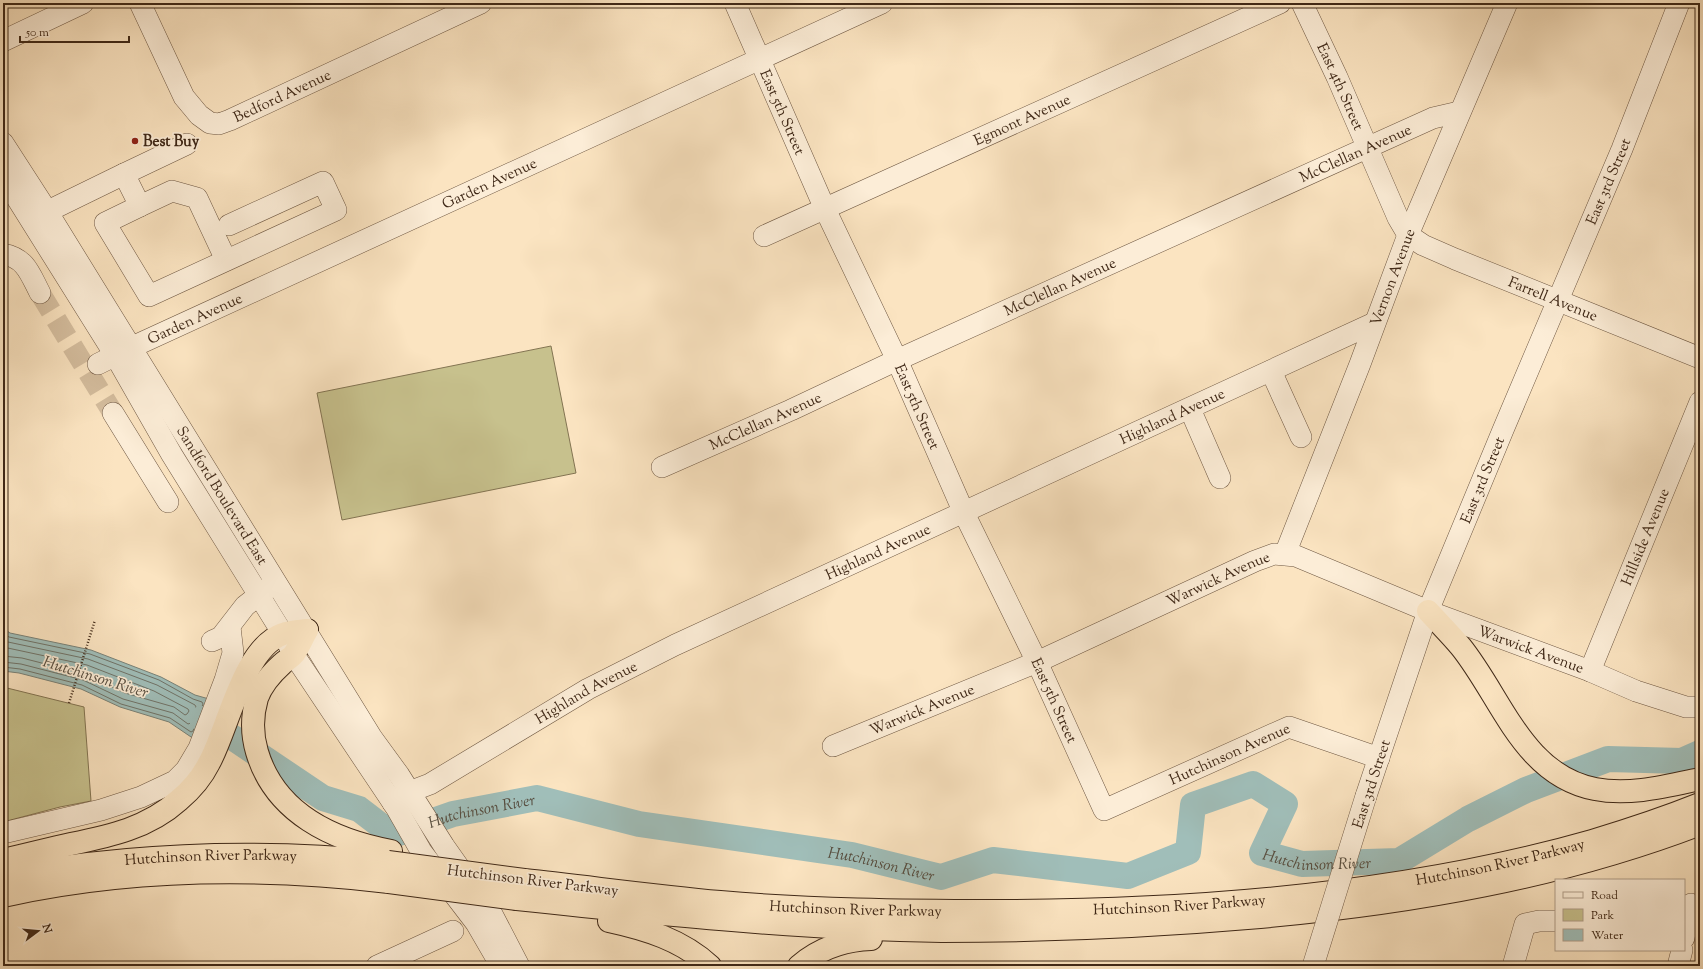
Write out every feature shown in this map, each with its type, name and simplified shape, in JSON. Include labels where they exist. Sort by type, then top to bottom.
[{"type":"highway","points":[[1428,611],[1462,647],[1517,732],[1538,759],[1563,778],[1588,787],[1608,791],[1634,791],[1674,785],[1700,779]]},
{"type":"highway","points":[[3,860],[120,833],[145,823],[166,811],[184,796],[204,772],[206,751],[241,688],[250,668],[260,653],[268,644],[283,634],[307,630]]},
{"type":"highway","points":[[241,688],[261,689],[271,675],[294,654],[307,630]]},
{"type":"highway","points":[[241,688],[254,719],[256,747],[263,769],[277,792],[298,813],[322,829],[362,844],[390,865],[465,861],[520,889]]},
{"type":"highway","name":"Hutchinson River Parkway","points":[[3,877],[95,863],[155,857],[211,854],[288,854],[390,865],[520,889],[848,909],[1031,911],[1104,909],[1202,904],[1338,891],[1473,869],[1587,842],[1643,825],[1700,804]]},
{"type":"highway","name":"Hutchinson River Parkway","points":[[520,889],[549,902],[642,913],[736,921],[942,931],[1072,929],[1195,922],[1358,906],[1468,889],[1536,874],[1617,852],[1700,824]]},
{"type":"highway","name":"Hutchinson River Parkway","points":[[3,896],[86,882],[181,874],[289,873],[390,865]]},
{"type":"highway","points":[[549,902],[608,921],[654,933],[682,945],[699,956],[710,966]]},
{"type":"highway","points":[[799,966],[818,952],[842,942],[883,939],[942,931]]},
{"type":"street","points":[[3,41],[84,3]]},
{"type":"street","name":"Bedford Avenue","points":[[140,3],[184,97],[199,115],[210,123],[219,124],[481,3]]},
{"type":"street","name":"East 5th Street","points":[[735,3],[826,209],[897,360],[964,513],[1037,662],[1104,810]]},
{"type":"street","name":"Garden Avenue","points":[[114,356],[882,3]]},
{"type":"street","name":"Egmont Avenue","points":[[764,236],[1280,3]]},
{"type":"street","name":"East 4th Street","points":[[1302,3],[1337,77],[1398,218],[1408,235]]},
{"type":"street","name":"Vernon Avenue","points":[[1285,554],[1360,364],[1408,235],[1459,112],[1507,3]]},
{"type":"street","name":"East 3rd Street","points":[[1313,966],[1366,796],[1428,611],[1622,149],[1679,3]]},
{"type":"street","name":"McClellan Avenue","points":[[662,467],[791,410],[897,360],[1367,147],[1433,118],[1459,112]]},
{"type":"street","name":"Sandford Boulevard East","points":[[3,143],[39,215],[114,356],[182,499],[258,595],[294,654],[404,801],[444,846],[492,914],[519,966]]},
{"type":"street","points":[[39,215],[187,144]]},
{"type":"street","points":[[124,174],[140,206]]},
{"type":"street","name":"Sandford Boulevard East","points":[[3,176],[39,215]]},
{"type":"street","points":[[226,260],[196,198],[172,191],[105,223],[149,296],[336,210],[323,182],[229,225]]},
{"type":"street","name":"Farrell Avenue","points":[[1408,235],[1423,245],[1442,254],[1700,358]]},
{"type":"street","points":[[3,254],[13,256],[25,264],[40,293]]},
{"type":"street","name":"Highland Avenue","points":[[404,801],[588,689],[675,645],[1374,323]]},
{"type":"street","name":"Sandford Boulevard East","points":[[114,356],[276,581],[372,738],[399,775],[404,801],[421,851],[476,923],[501,966]]},
{"type":"street","points":[[1271,371],[1301,437]]},
{"type":"street","name":"Hillside Avenue","points":[[1590,671],[1700,402]]},
{"type":"street","points":[[1190,409],[1220,478]]},
{"type":"street","points":[[113,413],[182,499]]},
{"type":"street","name":"Warwick Avenue","points":[[833,746],[1037,662],[1255,561],[1274,554],[1296,556],[1428,611],[1590,671],[1636,691],[1686,707],[1700,707]]},
{"type":"street","points":[[212,641],[221,637],[245,606],[276,581]]},
{"type":"street","points":[[230,627],[233,654],[241,688]]},
{"type":"street","name":"Hutchinson Avenue","points":[[1104,810],[1289,727],[1379,758]]},
{"type":"street","points":[[3,833],[101,810],[141,797],[175,781],[206,751]]},
{"type":"street","points":[[1685,933],[1691,904]]},
{"type":"street","points":[[1513,966],[1525,924],[1539,921],[1555,921]]},
{"type":"street","points":[[377,966],[453,931]]},
{"type":"street","points":[[1678,966],[1682,951]]},
{"type":"path","points":[[69,704],[95,620]]},
{"type":"green space","points":[[551,346],[576,473],[342,520],[317,393]]},
{"type":"green space","points":[[3,687],[84,707],[91,801],[60,807],[3,822]]},
{"type":"water","points":[[3,628],[10,633],[91,650],[161,677],[195,695],[209,699],[194,739],[169,722],[120,707],[81,689],[19,673],[3,671]]},
{"type":"waterway","name":"Hutchinson River","points":[[202,719],[235,739],[323,798],[359,809],[393,835],[453,814],[537,798],[639,824],[852,855],[941,877],[993,860],[1128,876],[1188,852],[1193,805],[1253,784],[1285,804],[1262,853],[1302,864],[1399,861],[1468,819],[1526,790],[1608,759],[1682,761],[1700,753]]},
{"type":"tunnel","points":[[40,293],[113,413]]},
{"type":"place","name":"Best Buy","points":[[135,141]]}]
